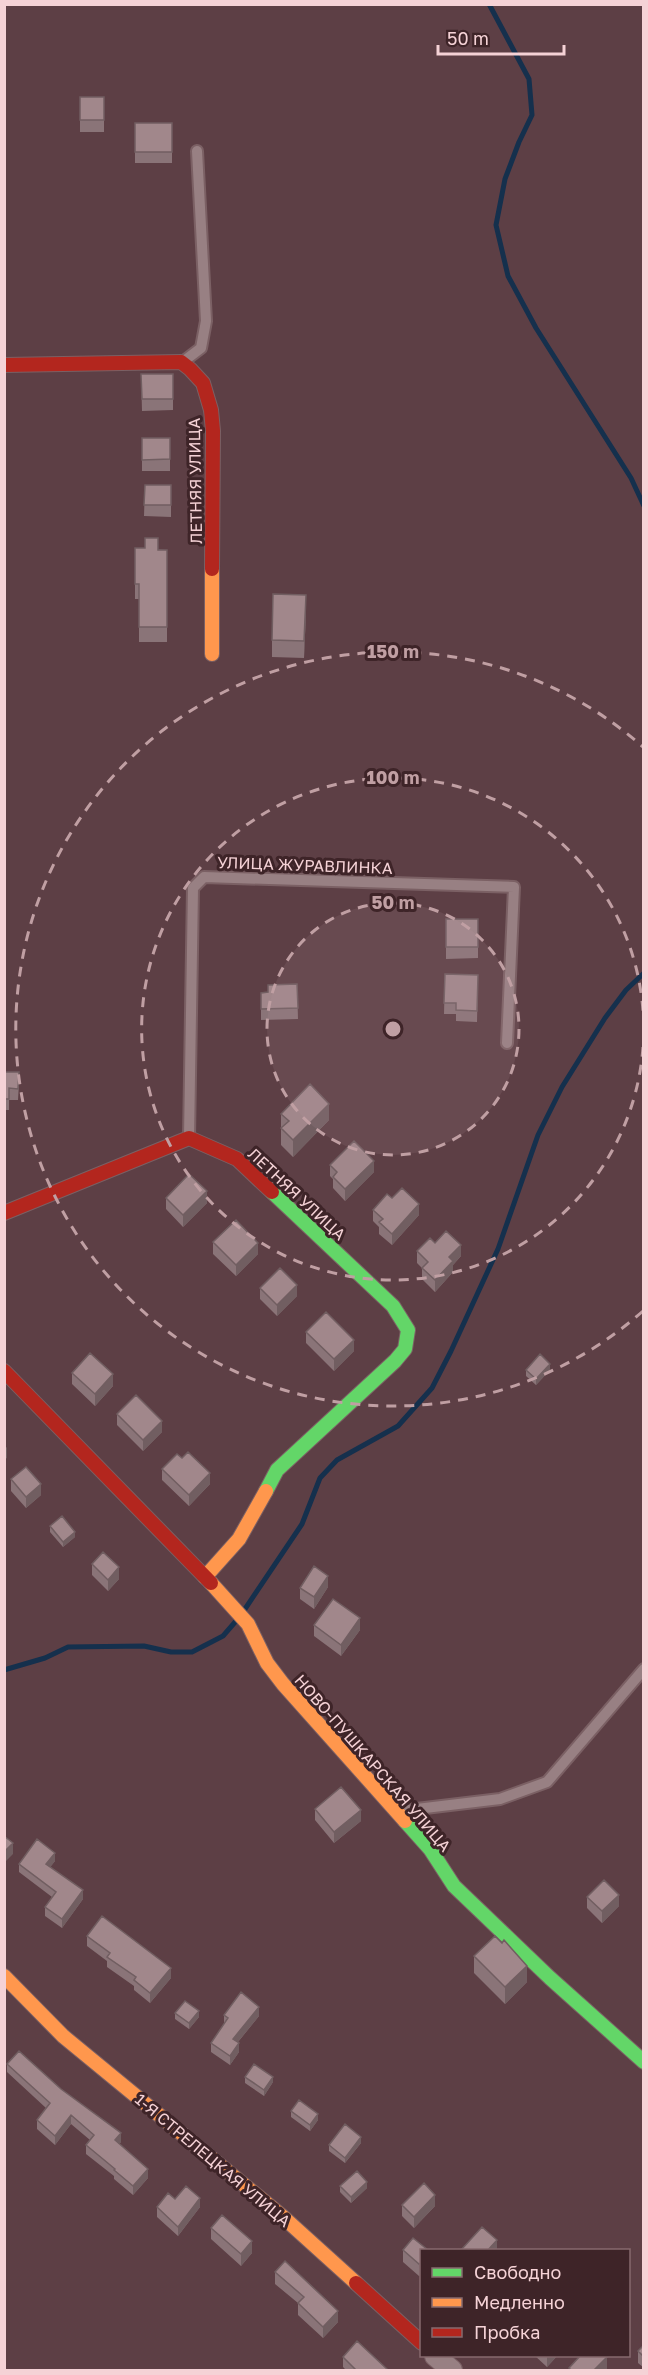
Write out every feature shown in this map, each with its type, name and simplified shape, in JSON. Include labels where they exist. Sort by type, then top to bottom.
[{"type":"street","points":[[4,365],[181,363]]},
{"type":"street","name":"ЛЕТНЯЯ УЛИЦА","points":[[181,363],[193,370],[209,396],[213,431],[212,654]]},
{"type":"street","points":[[4,1213],[189,1138]]},
{"type":"street","name":"ЛЕТНЯЯ УЛИЦА","points":[[189,1138],[237,1159],[393,1306],[408,1330],[405,1349],[395,1361],[278,1470],[239,1539],[205,1577]]},
{"type":"street","points":[[4,1371],[205,1577]]},
{"type":"street","name":"НОВО-ПУШКАРСКАЯ УЛИЦА","points":[[205,1577],[248,1624],[267,1663],[283,1684],[430,1849],[454,1886],[550,1978],[644,2062]]},
{"type":"street","name":"1-Я СТРЕЛЕЦКАЯ УЛИЦА","points":[[4,1976],[63,2036],[283,2217],[420,2341]]},
{"type":"street","points":[[437,2357],[452,2370]]},
{"type":"lane","points":[[181,363],[201,348],[206,321],[197,151]]},
{"type":"lane","name":"УЛИЦА ЖУРАВЛИНКА","points":[[189,1138],[193,888],[204,877],[514,887],[507,1043]]},
{"type":"lane","points":[[397,1812],[500,1799],[547,1782],[644,1669]]},
{"type":"building","points":[[80,97],[104,97],[104,120],[80,120]]},
{"type":"building","points":[[135,123],[172,123],[172,152],[135,152]]},
{"type":"building","points":[[141,374],[173,374],[173,399],[142,399]]},
{"type":"building","points":[[142,438],[170,438],[170,459],[142,460]]},
{"type":"building","points":[[145,485],[171,485],[171,505],[144,505]]},
{"type":"building","points":[[145,538],[158,538],[158,550],[167,550],[167,627],[139,627],[139,584],[135,584],[135,548],[145,548]]},
{"type":"building","points":[[273,594],[306,595],[304,641],[272,640]]},
{"type":"building","points":[[446,919],[478,919],[478,947],[446,947]]},
{"type":"building","points":[[445,974],[478,975],[477,1011],[456,1010],[456,1003],[444,1003]]},
{"type":"building","points":[[297,984],[298,1008],[261,1009],[261,993],[268,992],[268,985]]},
{"type":"building","points":[[4,1072],[19,1072],[18,1089],[9,1088],[9,1099],[4,1099]]},
{"type":"building","points":[[310,1084],[329,1104],[293,1140],[281,1128],[289,1121],[281,1114]]},
{"type":"building","points":[[354,1141],[374,1161],[345,1189],[333,1177],[337,1172],[330,1165]]},
{"type":"building","points":[[189,1174],[207,1191],[183,1215],[166,1198]]},
{"type":"building","points":[[402,1188],[419,1204],[392,1234],[379,1222],[383,1219],[373,1210],[387,1194],[392,1198]]},
{"type":"building","points":[[236,1220],[258,1243],[236,1265],[213,1242]]},
{"type":"building","points":[[446,1231],[461,1245],[449,1257],[453,1261],[435,1280],[422,1268],[428,1262],[417,1251],[430,1238],[435,1243]]},
{"type":"building","points":[[280,1268],[297,1285],[277,1305],[260,1288]]},
{"type":"building","points":[[326,1312],[354,1340],[334,1359],[306,1332]]},
{"type":"building","points":[[90,1353],[113,1374],[95,1394],[72,1373]]},
{"type":"building","points":[[540,1354],[550,1364],[536,1379],[526,1370]]},
{"type":"building","points":[[136,1395],[162,1421],[143,1440],[117,1414]]},
{"type":"building","points":[[188,1452],[210,1473],[189,1495],[162,1469],[177,1454],[182,1458]]},
{"type":"building","points":[[26,1467],[41,1484],[26,1497],[11,1479]]},
{"type":"building","points":[[62,1516],[75,1532],[63,1542],[50,1526]]},
{"type":"building","points":[[103,1552],[119,1567],[108,1580],[92,1564]]},
{"type":"building","points":[[314,1566],[328,1576],[314,1597],[300,1588]]},
{"type":"building","points":[[333,1599],[360,1618],[341,1645],[314,1625]]},
{"type":"building","points":[[341,1787],[361,1810],[334,1832],[315,1809]]},
{"type":"building","points":[[4,1836],[13,1843],[4,1852]]},
{"type":"building","points":[[37,1839],[55,1853],[46,1864],[83,1890],[62,1919],[45,1907],[56,1892],[19,1864]]},
{"type":"building","points":[[604,1880],[619,1895],[602,1911],[587,1897]]},
{"type":"building","points":[[102,1916],[171,1968],[150,1993],[134,1980],[136,1977],[107,1957],[110,1953],[87,1936]]},
{"type":"building","points":[[495,1936],[502,1943],[504,1940],[527,1966],[505,1987],[474,1956]]},
{"type":"building","points":[[241,1992],[259,2007],[233,2039],[239,2043],[230,2056],[211,2043],[228,2018],[224,2015]]},
{"type":"building","points":[[185,2001],[199,2011],[189,2023],[175,2013]]},
{"type":"building","points":[[19,2051],[61,2089],[121,2133],[115,2140],[148,2169],[133,2186],[86,2145],[94,2135],[71,2115],[55,2136],[37,2120],[50,2103],[7,2064]]},
{"type":"building","points":[[254,2064],[273,2077],[264,2090],[245,2077]]},
{"type":"building","points":[[299,2100],[318,2114],[310,2125],[291,2111]]},
{"type":"building","points":[[345,2124],[361,2137],[345,2158],[329,2145]]},
{"type":"building","points":[[357,2171],[367,2182],[351,2197],[340,2186]]},
{"type":"building","points":[[424,2183],[435,2195],[414,2217],[402,2205]]},
{"type":"building","points":[[186,2186],[200,2198],[178,2227],[157,2207],[168,2193],[175,2199]]},
{"type":"building","points":[[222,2215],[252,2241],[241,2254],[211,2228]]},
{"type":"building","points":[[482,2227],[497,2240],[489,2249],[462,2249]]},
{"type":"building","points":[[413,2238],[427,2249],[420,2249],[419,2264],[403,2250]]},
{"type":"building","points":[[285,2261],[338,2311],[323,2327],[298,2303],[304,2297],[275,2272]]},
{"type":"building","points":[[357,2341],[388,2370],[356,2370],[343,2357]]},
{"type":"building","points":[[644,2345],[644,2357],[638,2351]]},
{"type":"building","points":[[579,2357],[607,2357],[594,2370],[571,2370],[569,2368]]},
{"type":"waterway","points":[[489,4],[529,79],[532,115],[505,179],[496,225],[508,276],[536,328],[631,478],[644,506]]},
{"type":"waterway","points":[[245,1609],[302,1524],[320,1478],[337,1460],[398,1426],[432,1388],[498,1249],[538,1135],[562,1087],[605,1018],[626,990],[644,973]]},
{"type":"waterway","points":[[4,1670],[45,1658],[68,1647],[144,1646],[171,1652],[192,1652],[223,1636],[236,1621]]},
{"type":"traffic: fast","points":[[266,1491],[277,1470],[395,1361],[405,1349],[408,1330],[393,1306],[272,1192]]},
{"type":"traffic: fast","points":[[405,1821],[430,1849],[454,1886],[550,1978],[644,2062]]},
{"type":"traffic: slow","points":[[212,569],[212,654]]},
{"type":"traffic: slow","points":[[205,1577],[239,1539],[266,1491]]},
{"type":"traffic: slow","points":[[211,1583],[248,1624],[267,1663],[283,1684],[405,1821]]},
{"type":"traffic: slow","points":[[4,1976],[63,2036],[283,2217],[356,2283]]},
{"type":"traffic: jam","points":[[4,365],[181,362],[190,369],[203,383],[211,410],[213,431],[212,569]]},
{"type":"traffic: jam","points":[[4,1213],[189,1138],[237,1159],[272,1192]]},
{"type":"traffic: jam","points":[[4,1371],[211,1583]]},
{"type":"traffic: jam","points":[[356,2283],[420,2341]]}]
